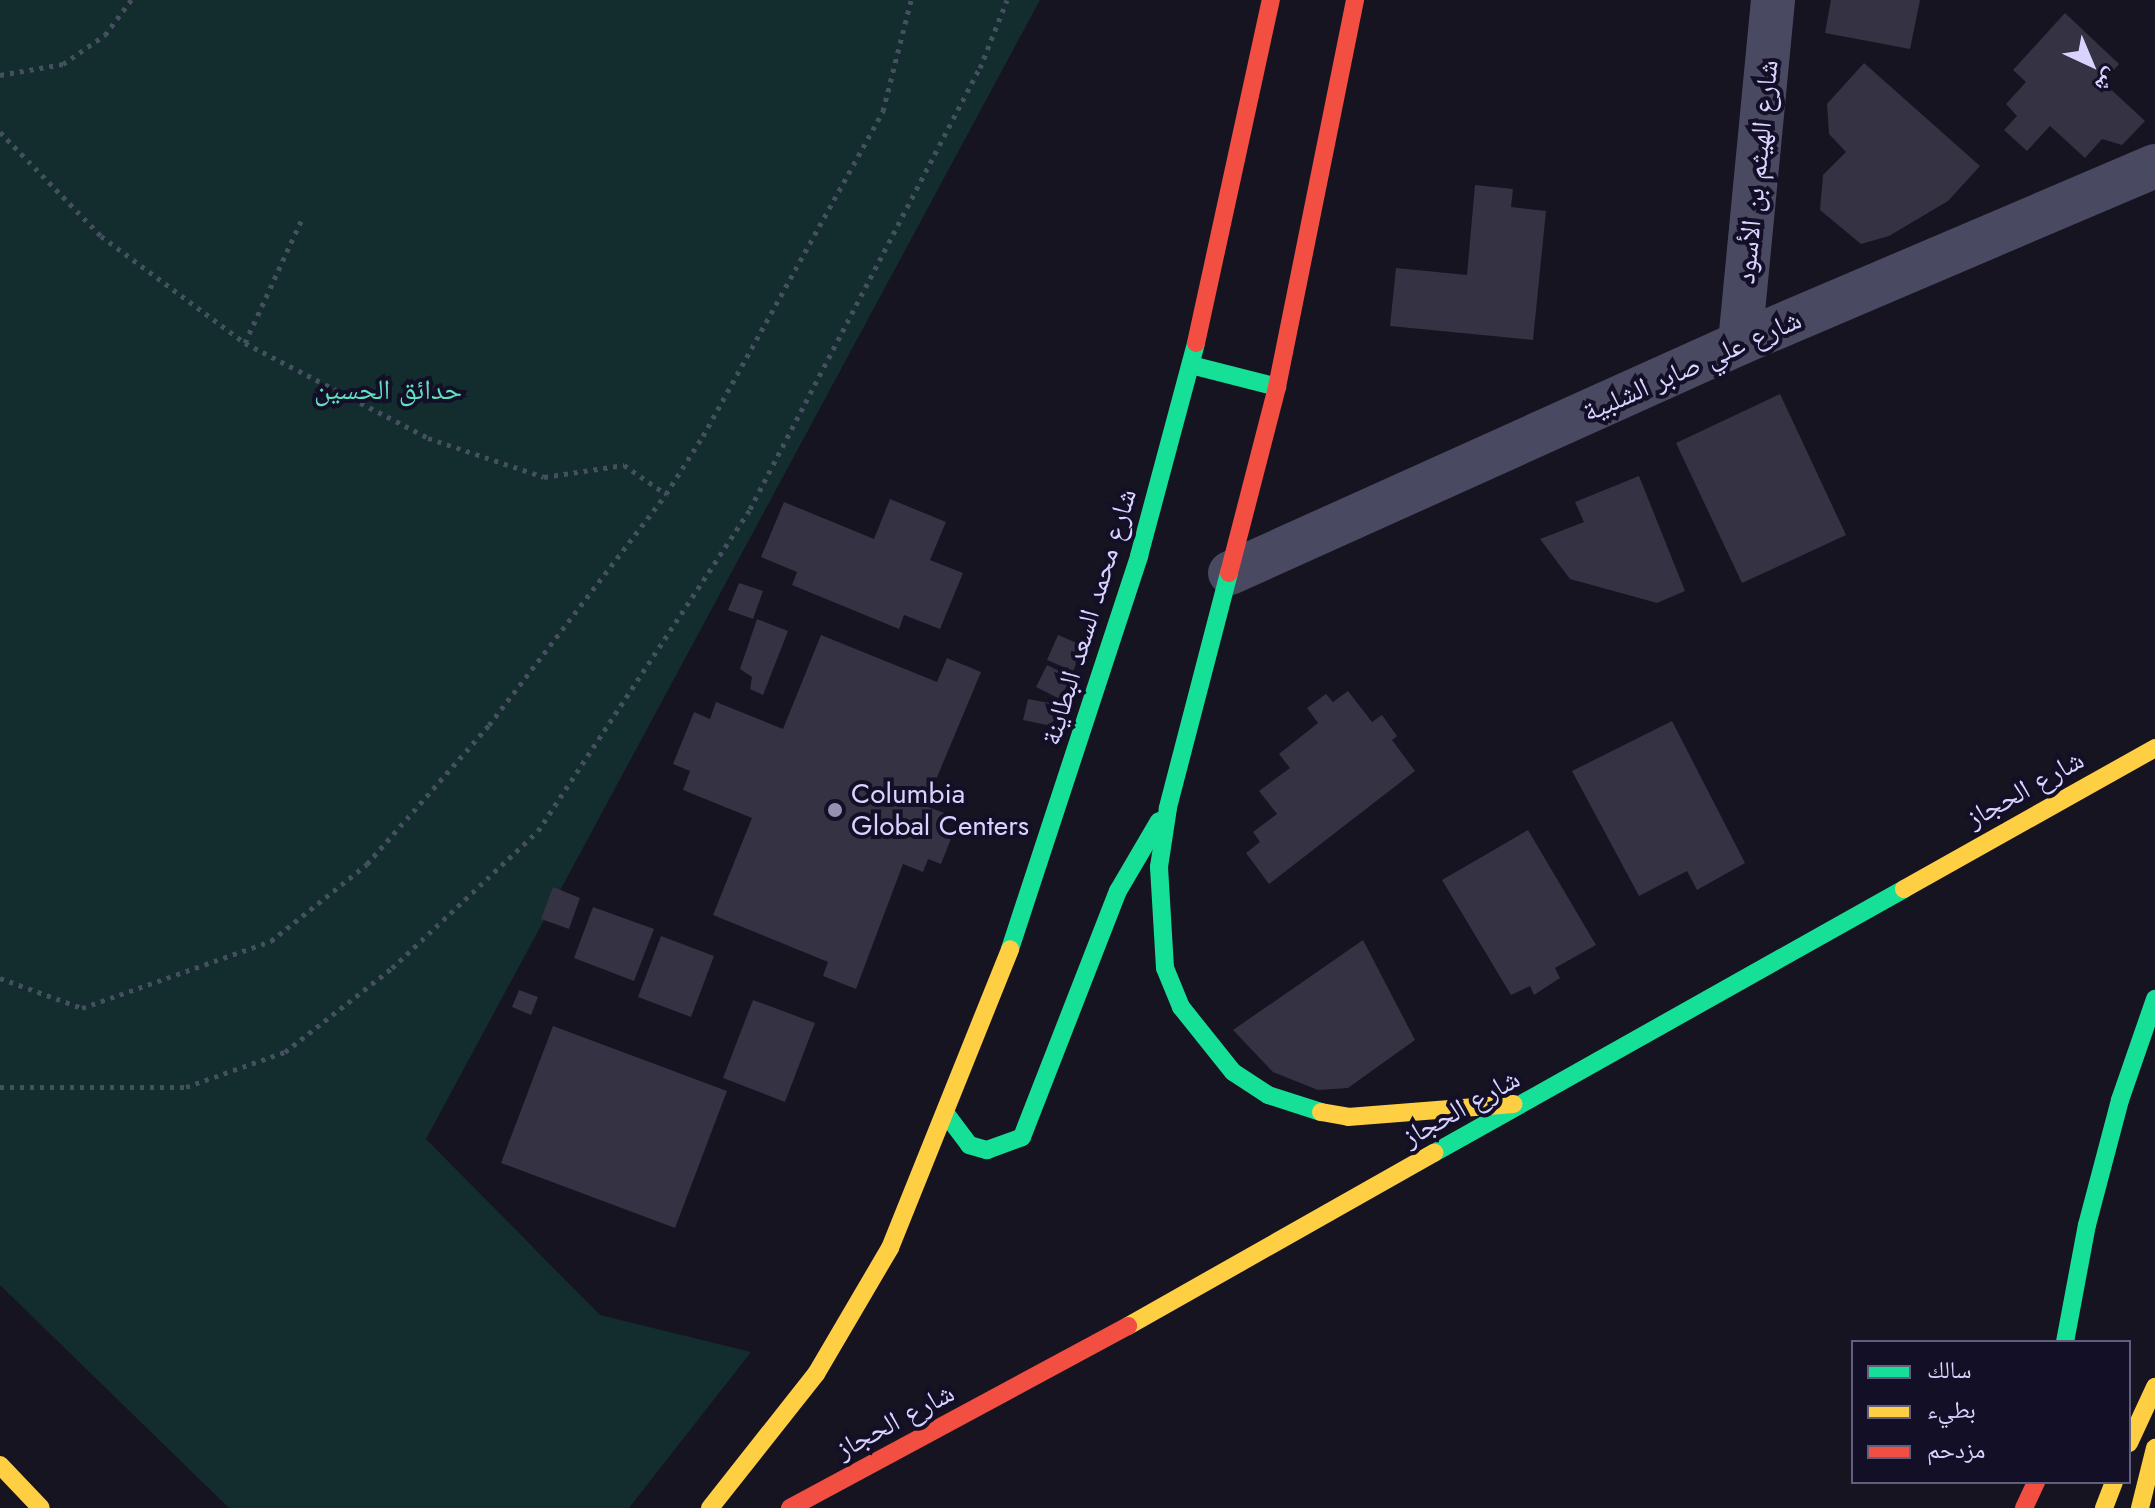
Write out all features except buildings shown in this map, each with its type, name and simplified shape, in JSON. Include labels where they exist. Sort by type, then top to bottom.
[{"type":"main road","name":"شارع محمد السعد البطاينة","points":[[710,1508],[774,1434],[856,1313],[915,1195],[1018,930],[1081,744],[1191,365],[1271,0]]},
{"type":"main road","points":[[1355,0],[1277,387],[1168,808],[1158,897],[1165,968],[1181,1007],[1204,1042],[1233,1072],[1307,1110],[1348,1117],[1528,1102]]},
{"type":"main road","points":[[1191,365],[1277,387]]},
{"type":"main road","name":"شارع الحجاز","points":[[790,1508],[1069,1359],[2155,748]]},
{"type":"main road","points":[[946,1114],[969,1145],[997,1149],[1022,1137],[1118,891],[1168,808]]},
{"type":"main road","points":[[2065,1340],[2098,1183],[2155,999]]},
{"type":"main road","points":[[2131,1439],[2155,1387]]},
{"type":"main road","points":[[2140,1508],[2155,1448]]},
{"type":"main road","points":[[0,1465],[44,1508]]},
{"type":"main road","points":[[2024,1508],[2037,1484]]},
{"type":"main road","points":[[2034,1508],[2038,1484]]},
{"type":"main road","points":[[2104,1508],[2113,1484]]},
{"type":"street","name":"شارع الهيثم بن الأسود","points":[[1740,343],[1773,0]]},
{"type":"street","name":"شارع علي صابر الشلبية","points":[[1230,573],[1740,343],[2155,166]]},
{"type":"path","points":[[0,75],[63,64],[105,35],[131,0]]},
{"type":"path","points":[[0,978],[82,1008],[271,941],[367,864],[489,725],[666,494],[883,111],[911,0]]},
{"type":"path","points":[[0,1087],[186,1087],[285,1052],[392,968],[538,831],[750,509],[980,68],[1007,0]]},
{"type":"path","points":[[0,132],[101,236],[245,343],[428,438],[544,477],[624,465],[666,494]]},
{"type":"path","points":[[245,343],[301,221]]},
{"type":"green space","name":"حدائق الحسين","points":[[0,0],[1040,0],[426,1139],[600,1315],[751,1352],[629,1508],[229,1508],[0,1285]]},
{"type":"traffic: fast","points":[[1010,949],[1139,556],[1196,343]]},
{"type":"traffic: fast","points":[[1191,365],[1277,387]]},
{"type":"traffic: fast","points":[[1229,573],[1168,808],[1159,867],[1165,968],[1181,1007],[1233,1072],[1268,1095],[1321,1112]]},
{"type":"traffic: fast","points":[[946,1114],[969,1145],[987,1150],[1022,1137],[1118,891],[1159,821]]},
{"type":"traffic: fast","points":[[1434,1153],[1904,889]]},
{"type":"traffic: fast","points":[[2065,1340],[2087,1225],[2120,1100],[2155,999]]},
{"type":"traffic: slow","points":[[1904,889],[2155,748]]},
{"type":"traffic: slow","points":[[710,1508],[816,1374],[890,1248],[1010,949]]},
{"type":"traffic: slow","points":[[1321,1112],[1348,1117],[1513,1104]]},
{"type":"traffic: slow","points":[[1128,1326],[1434,1153]]},
{"type":"traffic: slow","points":[[2131,1439],[2155,1387]]},
{"type":"traffic: slow","points":[[2140,1508],[2155,1448]]},
{"type":"traffic: slow","points":[[0,1465],[41,1508]]},
{"type":"traffic: slow","points":[[2104,1508],[2113,1484]]},
{"type":"traffic: jam","points":[[1196,343],[1271,0]]},
{"type":"traffic: jam","points":[[1229,573],[1277,387],[1355,0]]},
{"type":"traffic: jam","points":[[790,1508],[1128,1326]]},
{"type":"traffic: jam","points":[[2024,1508],[2035,1484]]},
{"type":"place","name":"Columbia Global Centers","points":[[835,810]]}]
